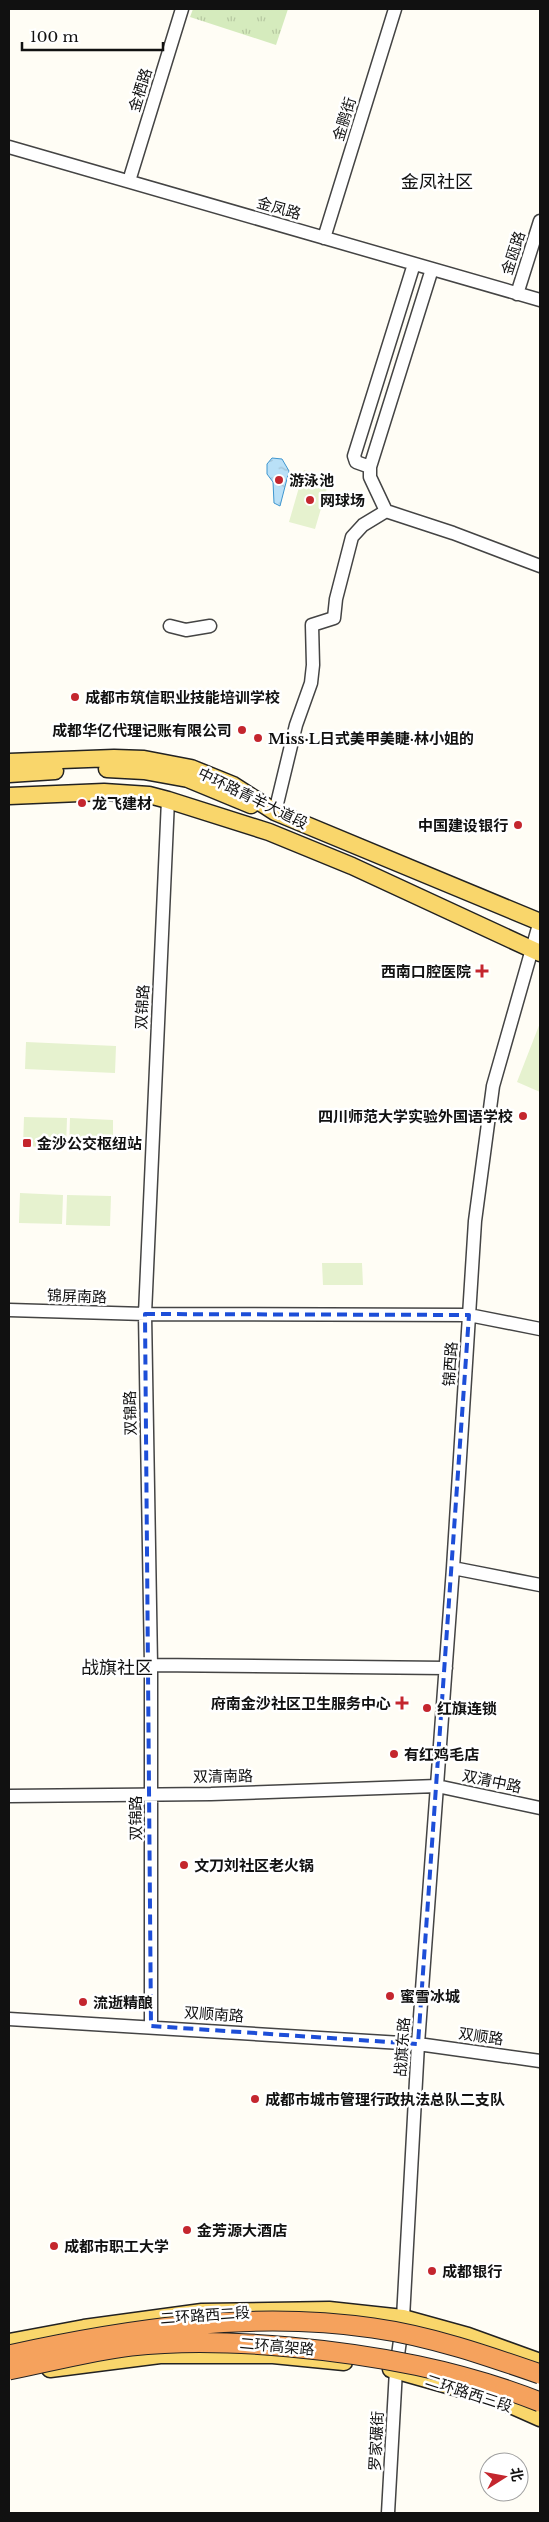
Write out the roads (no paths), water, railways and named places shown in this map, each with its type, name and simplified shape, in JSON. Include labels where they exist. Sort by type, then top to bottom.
[{"type":"highway","name":"二环高架路","points":[[9,2354],[154,2329],[220,2323],[290,2321],[372,2328],[409,2334],[472,2350],[540,2374]]},
{"type":"highway","name":"二环高架路","points":[[9,2370],[132,2346],[234,2342],[333,2351],[393,2359],[488,2382],[540,2402]]},
{"type":"main road","name":"中环路青羊大道段","points":[[9,762],[114,758],[169,763],[191,768],[233,785],[275,812],[540,922]]},
{"type":"main road","points":[[9,774],[98,769],[161,773],[188,779],[244,803],[275,812]]},
{"type":"main road","points":[[9,786],[137,783],[165,788],[215,804],[244,817],[270,832]]},
{"type":"main road","name":"中环路青羊大道段","points":[[9,796],[104,792],[149,795],[168,800],[270,832],[352,866],[536,951]]},
{"type":"main road","name":"二环路西二段","points":[[9,2342],[84,2328],[202,2312],[329,2310],[403,2318]]},
{"type":"main road","points":[[403,2318],[468,2336],[540,2362]]},
{"type":"main road","points":[[9,2377],[150,2356],[206,2354],[273,2355],[396,2370]]},
{"type":"main road","name":"二环路西三段","points":[[396,2370],[496,2399],[540,2418]]},
{"type":"street","name":"金栖路","points":[[129,181],[182,9]]},
{"type":"street","name":"金鹏街","points":[[324,238],[395,9]]},
{"type":"street","name":"金凤路","points":[[9,147],[540,300]]},
{"type":"street","name":"金瓯路","points":[[517,294],[540,221]]},
{"type":"street","points":[[370,467],[356,462],[354,456],[414,264]]},
{"type":"street","points":[[432,269],[370,467],[370,477],[386,511],[453,532],[540,566]]},
{"type":"street","points":[[275,812],[296,725],[311,683],[313,665],[312,625],[334,618],[336,599],[354,533],[386,511]]},
{"type":"street","points":[[170,626],[186,630],[210,626]]},
{"type":"street","name":"双锦路","points":[[151,2026],[151,1665],[145,1314],[168,800]]},
{"type":"street","name":"锦西路","points":[[437,1786],[475,1221],[493,1086],[536,951],[540,922]]},
{"type":"street","name":"锦屏南路","points":[[9,1310],[145,1314],[470,1315],[540,1329]]},
{"type":"street","points":[[453,1568],[540,1585]]},
{"type":"street","points":[[151,1665],[446,1668]]},
{"type":"street","name":"双清南路","points":[[9,1796],[437,1786]]},
{"type":"street","name":"双清中路","points":[[437,1786],[540,1808]]},
{"type":"street","name":"战旗东路","points":[[396,2370],[403,2318],[418,2044],[437,1786]]},
{"type":"street","name":"双顺南路","points":[[9,2019],[151,2026],[418,2044]]},
{"type":"street","name":"双顺路","points":[[418,2044],[540,2061]]},
{"type":"street","name":"罗家碾街","points":[[388,2513],[396,2370]]},
{"type":"water","name":"游泳池","points":[[272,458],[282,459],[289,471],[280,506],[274,503],[273,482],[267,474],[267,464]]},
{"type":"place","name":"游泳池","points":[[279,480]]},
{"type":"place","name":"网球场","points":[[310,500]]},
{"type":"place","name":"成都市筑信职业技能培训学校","points":[[75,697]]},
{"type":"place","name":"成都华亿代理记账有限公司","points":[[242,730]]},
{"type":"place","name":"Miss·L日式美甲美睫·林小姐的","points":[[258,738]]},
{"type":"place","name":"龙飞建材","points":[[82,803]]},
{"type":"place","name":"中国建设银行","points":[[518,825]]},
{"type":"place","name":"西南口腔医院","points":[[482,971]]},
{"type":"place","name":"四川师范大学实验外国语学校","points":[[523,1116]]},
{"type":"place","name":"金沙公交枢纽站","points":[[27,1143]]},
{"type":"place","name":"府南金沙社区卫生服务中心","points":[[402,1703]]},
{"type":"place","name":"红旗连锁","points":[[427,1708]]},
{"type":"place","name":"有红鸡毛店","points":[[394,1754]]},
{"type":"place","name":"文刀刘社区老火锅","points":[[184,1865]]},
{"type":"place","name":"蜜雪冰城","points":[[390,1996]]},
{"type":"place","name":"流逝精酿","points":[[83,2002]]},
{"type":"place","name":"成都市城市管理行政执法总队二支队","points":[[255,2099]]},
{"type":"place","name":"金芳源大酒店","points":[[187,2230]]},
{"type":"place","name":"成都市职工大学","points":[[54,2246]]},
{"type":"place","name":"成都银行","points":[[432,2271]]},
{"type":"district","name":"金凤社区","points":[[437,182]]},
{"type":"district","name":"战旗社区","points":[[117,1668]]}]
